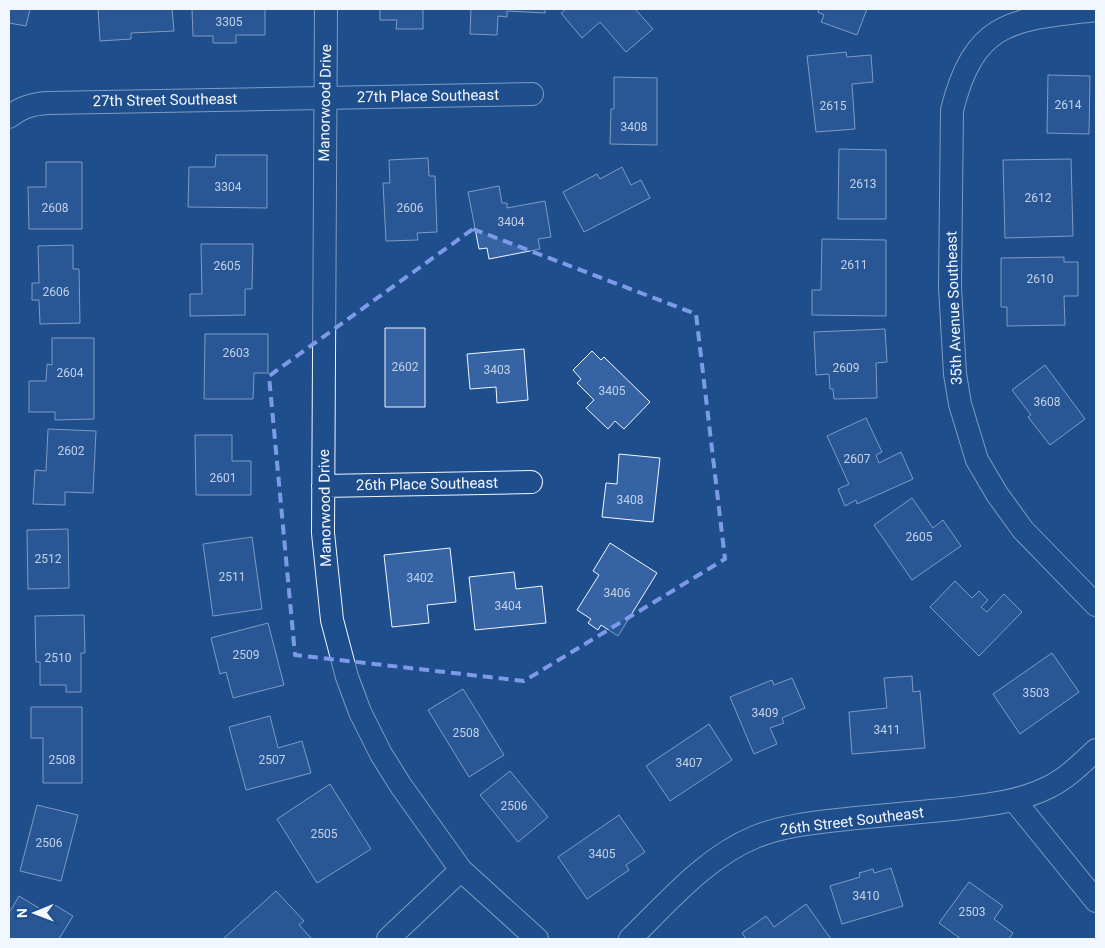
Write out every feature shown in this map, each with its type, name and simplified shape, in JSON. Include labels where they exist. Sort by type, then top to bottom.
[{"type":"street","name":"Manorwood Drive","points":[[326,9],[323,533],[332,620],[347,677],[360,712],[381,754],[401,786],[461,870],[537,939]]},
{"type":"street","name":"35th Avenue Southeast","points":[[1096,10],[1038,17],[1012,24],[997,31],[982,44],[971,58],[956,92],[952,110],[950,287],[955,374],[960,404],[977,460],[997,494],[1023,530],[1096,606]]},
{"type":"street","name":"27th Place Southeast","points":[[325,97],[532,94]]},
{"type":"street","name":"27th Street Southeast","points":[[9,117],[19,109],[32,104],[325,97]]},
{"type":"street","name":"26th Place Southeast","points":[[323,486],[531,482]]},
{"type":"street","name":"26th Street Southeast","points":[[630,939],[688,882],[726,852],[755,837],[784,827],[984,806],[1014,800],[1038,792],[1060,781],[1096,750]]},
{"type":"street","points":[[1014,800],[1096,901]]},
{"type":"street","points":[[388,939],[461,870]]},
{"type":"highlighted area","points":[[473,229],[696,314],[725,559],[524,681],[295,655],[269,376]]},
{"type":"building","points":[[9,9],[30,9],[26,26],[9,23]]},
{"type":"building","points":[[98,9],[172,9],[174,31],[131,33],[131,39],[100,41]]},
{"type":"building","points":[[192,9],[265,9],[265,35],[236,35],[236,43],[213,43],[213,36],[193,36]]},
{"type":"building","points":[[380,9],[423,9],[423,29],[396,29],[397,20],[380,20]]},
{"type":"building","points":[[471,9],[545,9],[545,13],[507,11],[507,17],[498,16],[497,35],[470,34]]},
{"type":"building","points":[[566,9],[635,9],[653,29],[626,52],[600,22],[582,38],[561,13]]},
{"type":"building","points":[[819,9],[867,9],[857,35],[821,22],[824,15],[818,12]]},
{"type":"building","points":[[846,52],[847,57],[871,55],[873,82],[852,84],[855,129],[816,132],[807,56]]},
{"type":"building","points":[[1048,75],[1090,76],[1089,134],[1047,133]]},
{"type":"building","points":[[614,77],[657,78],[657,145],[610,144],[611,109],[614,109]]},
{"type":"building","points":[[839,149],[886,150],[886,219],[838,219]]},
{"type":"building","points":[[216,155],[267,155],[267,208],[188,207],[189,167],[215,167]]},
{"type":"building","points":[[428,158],[429,176],[435,176],[437,232],[417,233],[418,240],[386,241],[383,183],[390,183],[389,160]]},
{"type":"building","points":[[1071,159],[1073,236],[1005,238],[1003,160]]},
{"type":"building","points":[[46,162],[82,162],[82,229],[29,229],[28,187],[46,187]]},
{"type":"building","points":[[622,167],[631,185],[641,180],[650,198],[584,232],[563,192],[597,174],[600,179]]},
{"type":"building","points":[[499,186],[502,203],[507,203],[507,208],[545,201],[551,237],[538,239],[540,249],[489,259],[487,248],[479,249],[468,192]]},
{"type":"building","points":[[822,239],[886,240],[886,316],[812,315],[812,290],[821,290]]},
{"type":"building","points":[[201,244],[253,244],[252,289],[245,289],[245,315],[190,316],[190,294],[202,294]]},
{"type":"building","points":[[73,245],[73,269],[79,269],[80,323],[40,324],[39,300],[32,300],[32,283],[39,283],[38,246]]},
{"type":"building","points":[[1064,257],[1064,262],[1078,262],[1078,296],[1064,296],[1065,325],[1007,326],[1007,307],[1001,307],[1001,258]]},
{"type":"building","points":[[385,328],[425,328],[425,407],[385,407]]},
{"type":"building","points":[[885,329],[887,362],[876,363],[877,398],[834,399],[833,389],[830,389],[829,374],[816,375],[814,332]]},
{"type":"building","points":[[205,334],[268,334],[268,373],[254,373],[253,399],[204,399]]},
{"type":"building","points":[[52,338],[94,338],[94,419],[55,420],[55,412],[29,412],[29,381],[46,381],[47,364],[52,365]]},
{"type":"building","points":[[524,349],[528,400],[497,403],[496,387],[470,389],[467,354]]},
{"type":"building","points":[[592,351],[601,360],[604,357],[650,402],[624,429],[615,421],[608,429],[586,408],[594,400],[577,383],[581,379],[573,370]]},
{"type":"building","points":[[1045,365],[1085,419],[1050,445],[1028,417],[1031,415],[1012,390]]},
{"type":"building","points":[[866,418],[882,452],[876,455],[879,463],[901,452],[913,479],[857,504],[856,500],[845,506],[838,489],[849,484],[827,436]]},
{"type":"building","points":[[48,429],[96,431],[93,493],[65,492],[65,505],[33,504],[35,470],[46,471]]},
{"type":"building","points":[[195,435],[232,435],[232,461],[251,461],[251,495],[196,495]]},
{"type":"building","points":[[619,454],[660,458],[653,522],[602,517],[606,483],[617,484]]},
{"type":"building","points":[[912,498],[933,528],[943,520],[961,546],[912,580],[874,525]]},
{"type":"building","points":[[68,529],[69,588],[28,589],[27,530]]},
{"type":"building","points":[[252,537],[262,609],[213,616],[203,544]]},
{"type":"building","points":[[610,543],[657,573],[618,636],[601,625],[598,630],[588,623],[591,619],[577,610],[599,575],[593,571]]},
{"type":"building","points":[[450,548],[456,602],[427,605],[429,623],[392,627],[384,555]]},
{"type":"building","points":[[514,572],[516,589],[542,586],[546,623],[475,630],[469,577]]},
{"type":"building","points":[[955,581],[972,598],[979,591],[988,600],[981,607],[987,612],[1004,594],[1022,612],[979,656],[930,607]]},
{"type":"building","points":[[84,615],[85,653],[81,653],[81,692],[66,692],[66,685],[40,685],[40,662],[36,662],[35,616]]},
{"type":"building","points":[[268,623],[284,685],[233,698],[226,672],[220,674],[211,638]]},
{"type":"building","points":[[1052,653],[1079,692],[1020,734],[993,694]]},
{"type":"building","points":[[912,676],[913,692],[920,691],[925,748],[852,754],[849,712],[887,708],[884,678]]},
{"type":"building","points":[[792,678],[805,708],[782,718],[784,723],[770,728],[777,744],[754,754],[730,697],[772,680],[774,685]]},
{"type":"building","points":[[463,689],[504,755],[469,777],[428,710]]},
{"type":"building","points":[[31,707],[82,707],[82,783],[43,783],[43,738],[31,738]]},
{"type":"building","points":[[270,716],[278,748],[302,741],[311,773],[246,790],[229,727]]},
{"type":"building","points":[[709,724],[732,760],[670,801],[646,766]]},
{"type":"building","points":[[510,771],[548,817],[518,842],[480,795]]},
{"type":"building","points":[[330,784],[371,849],[317,883],[277,819]]},
{"type":"building","points":[[37,805],[78,815],[61,881],[20,871]]},
{"type":"building","points":[[619,815],[645,852],[626,865],[629,870],[587,899],[558,857]]},
{"type":"building","points":[[891,868],[903,906],[842,924],[830,886],[860,877],[859,873],[873,869],[874,873]]},
{"type":"building","points":[[969,882],[1003,906],[994,919],[1013,933],[1009,939],[961,939],[939,923]]},
{"type":"building","points":[[276,891],[304,921],[299,925],[312,939],[223,939]]},
{"type":"building","points":[[19,896],[47,913],[53,904],[73,916],[59,939],[9,939],[9,913]]},
{"type":"building","points":[[806,904],[831,939],[746,939],[742,933],[766,916],[774,927]]}]
